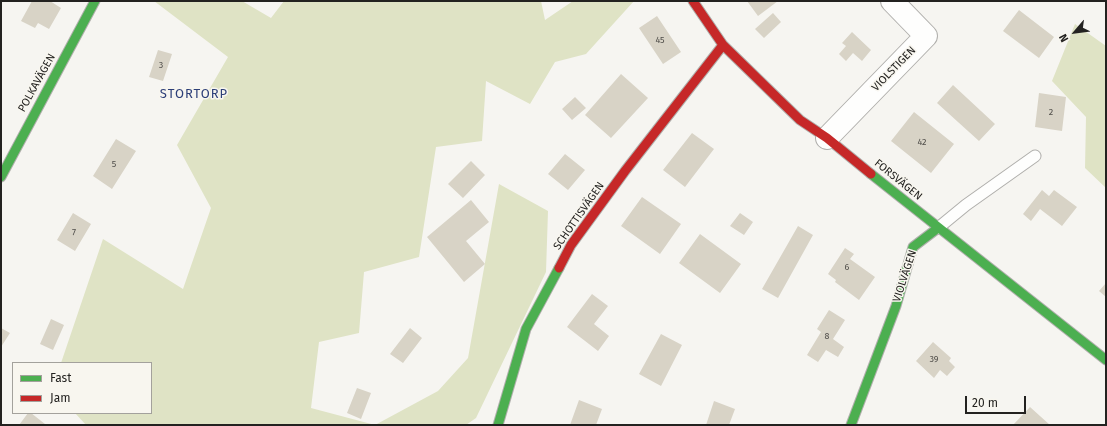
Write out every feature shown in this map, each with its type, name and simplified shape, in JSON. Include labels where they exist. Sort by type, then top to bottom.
[{"type":"street","name":"POLKAVÄGEN","points":[[1,177],[95,1]]},
{"type":"street","name":"FORSVÄGEN","points":[[693,1],[723,45],[800,120],[827,138],[938,228],[1106,360]]},
{"type":"street","name":"VIOLSTIGEN","points":[[827,138],[926,36],[892,1]]},
{"type":"street","name":"SCHOTTISVÄGEN","points":[[498,425],[526,329],[571,245],[625,171],[723,45]]},
{"type":"street","name":"VIOLVÄGEN","points":[[852,425],[896,306],[913,247],[938,228]]},
{"type":"lane","name":"VIOLVÄGEN","points":[[938,228],[966,205],[1035,156]]},
{"type":"green space","points":[[154,1],[242,1],[271,18],[284,1],[541,1],[545,20],[573,1],[634,1],[586,54],[555,62],[530,104],[486,81],[482,141],[436,147],[419,257],[364,272],[359,333],[319,342],[311,408],[375,425],[86,425],[76,414],[152,414],[152,362],[61,362],[103,239],[183,289],[211,208],[177,145],[228,57]]},
{"type":"green space","points":[[1075,24],[1106,46],[1106,188],[1085,168],[1086,117],[1052,81]]},
{"type":"green space","points":[[499,184],[548,211],[546,272],[476,418],[466,425],[375,425],[438,391],[468,358]]},
{"type":"building","points":[[32,1],[50,1],[61,8],[49,29],[38,23],[35,28],[21,21]]},
{"type":"building","points":[[747,1],[778,1],[758,16]]},
{"type":"building","points":[[1019,10],[1054,37],[1039,58],[1003,31]]},
{"type":"building","points":[[773,13],[781,22],[764,38],[755,29]]},
{"type":"building","points":[[657,16],[681,52],[663,64],[639,28]]},
{"type":"building","points":[[852,32],[871,50],[862,61],[853,53],[846,61],[839,54],[846,46],[842,43]]},
{"type":"building","points":[[158,50],[172,54],[163,81],[149,77]]},
{"type":"building","points":[[621,74],[648,98],[611,138],[585,115]]},
{"type":"building","points":[[953,85],[995,124],[979,141],[937,103]]},
{"type":"building","points":[[1039,93],[1066,97],[1062,131],[1035,127]]},
{"type":"building","points":[[575,97],[586,108],[572,120],[562,109]]},
{"type":"building","points":[[914,112],[954,144],[931,173],[891,141]]},
{"type":"building","points":[[692,133],[714,149],[685,187],[663,170]]},
{"type":"building","points":[[116,139],[136,151],[112,189],[93,176]]},
{"type":"building","points":[[565,154],[585,170],[568,190],[548,174]]},
{"type":"building","points":[[471,161],[485,175],[463,198],[448,184]]},
{"type":"building","points":[[1042,190],[1049,196],[1054,190],[1077,207],[1062,226],[1040,209],[1031,221],[1023,214]]},
{"type":"building","points":[[642,197],[681,224],[660,254],[621,226]]},
{"type":"building","points":[[471,200],[489,222],[466,241],[485,264],[464,282],[427,237]]},
{"type":"building","points":[[73,213],[91,224],[75,251],[57,240]]},
{"type":"building","points":[[740,213],[753,222],[744,235],[730,226]]},
{"type":"building","points":[[798,226],[813,235],[778,298],[762,289]]},
{"type":"building","points":[[700,234],[741,264],[720,293],[679,263]]},
{"type":"building","points":[[845,248],[854,254],[850,259],[875,277],[859,300],[835,282],[836,280],[828,274]]},
{"type":"building","points":[[1106,283],[1106,297],[1099,291]]},
{"type":"building","points":[[592,294],[608,306],[594,324],[609,336],[598,351],[567,327]]},
{"type":"building","points":[[829,310],[845,320],[833,339],[844,347],[838,357],[826,350],[818,362],[807,355],[821,332],[817,329]]},
{"type":"building","points":[[51,319],[64,325],[53,350],[40,344]]},
{"type":"building","points":[[1,328],[10,333],[1,347]]},
{"type":"building","points":[[410,328],[422,338],[403,363],[390,354]]},
{"type":"building","points":[[661,334],[682,345],[661,386],[639,374]]},
{"type":"building","points":[[933,342],[951,358],[949,361],[955,367],[947,376],[940,370],[934,378],[916,361]]},
{"type":"building","points":[[357,388],[371,393],[361,419],[347,413]]},
{"type":"building","points":[[579,400],[602,409],[596,425],[570,425]]},
{"type":"building","points":[[714,401],[735,409],[729,425],[706,425]]},
{"type":"building","points":[[1030,407],[1050,425],[1013,425]]},
{"type":"building","points":[[27,414],[32,414],[45,424],[44,425],[19,425]]},
{"type":"traffic: fast","points":[[1,177],[95,1]]},
{"type":"traffic: fast","points":[[871,174],[1106,360]]},
{"type":"traffic: fast","points":[[851,425],[896,306],[913,247],[938,228]]},
{"type":"traffic: fast","points":[[498,425],[526,329],[559,268]]},
{"type":"traffic: jam","points":[[693,1],[723,45],[800,120],[827,138],[871,174]]},
{"type":"traffic: jam","points":[[559,268],[571,245],[625,171],[723,45]]},
{"type":"district","name":"STORTORP","points":[[194,94]]}]
